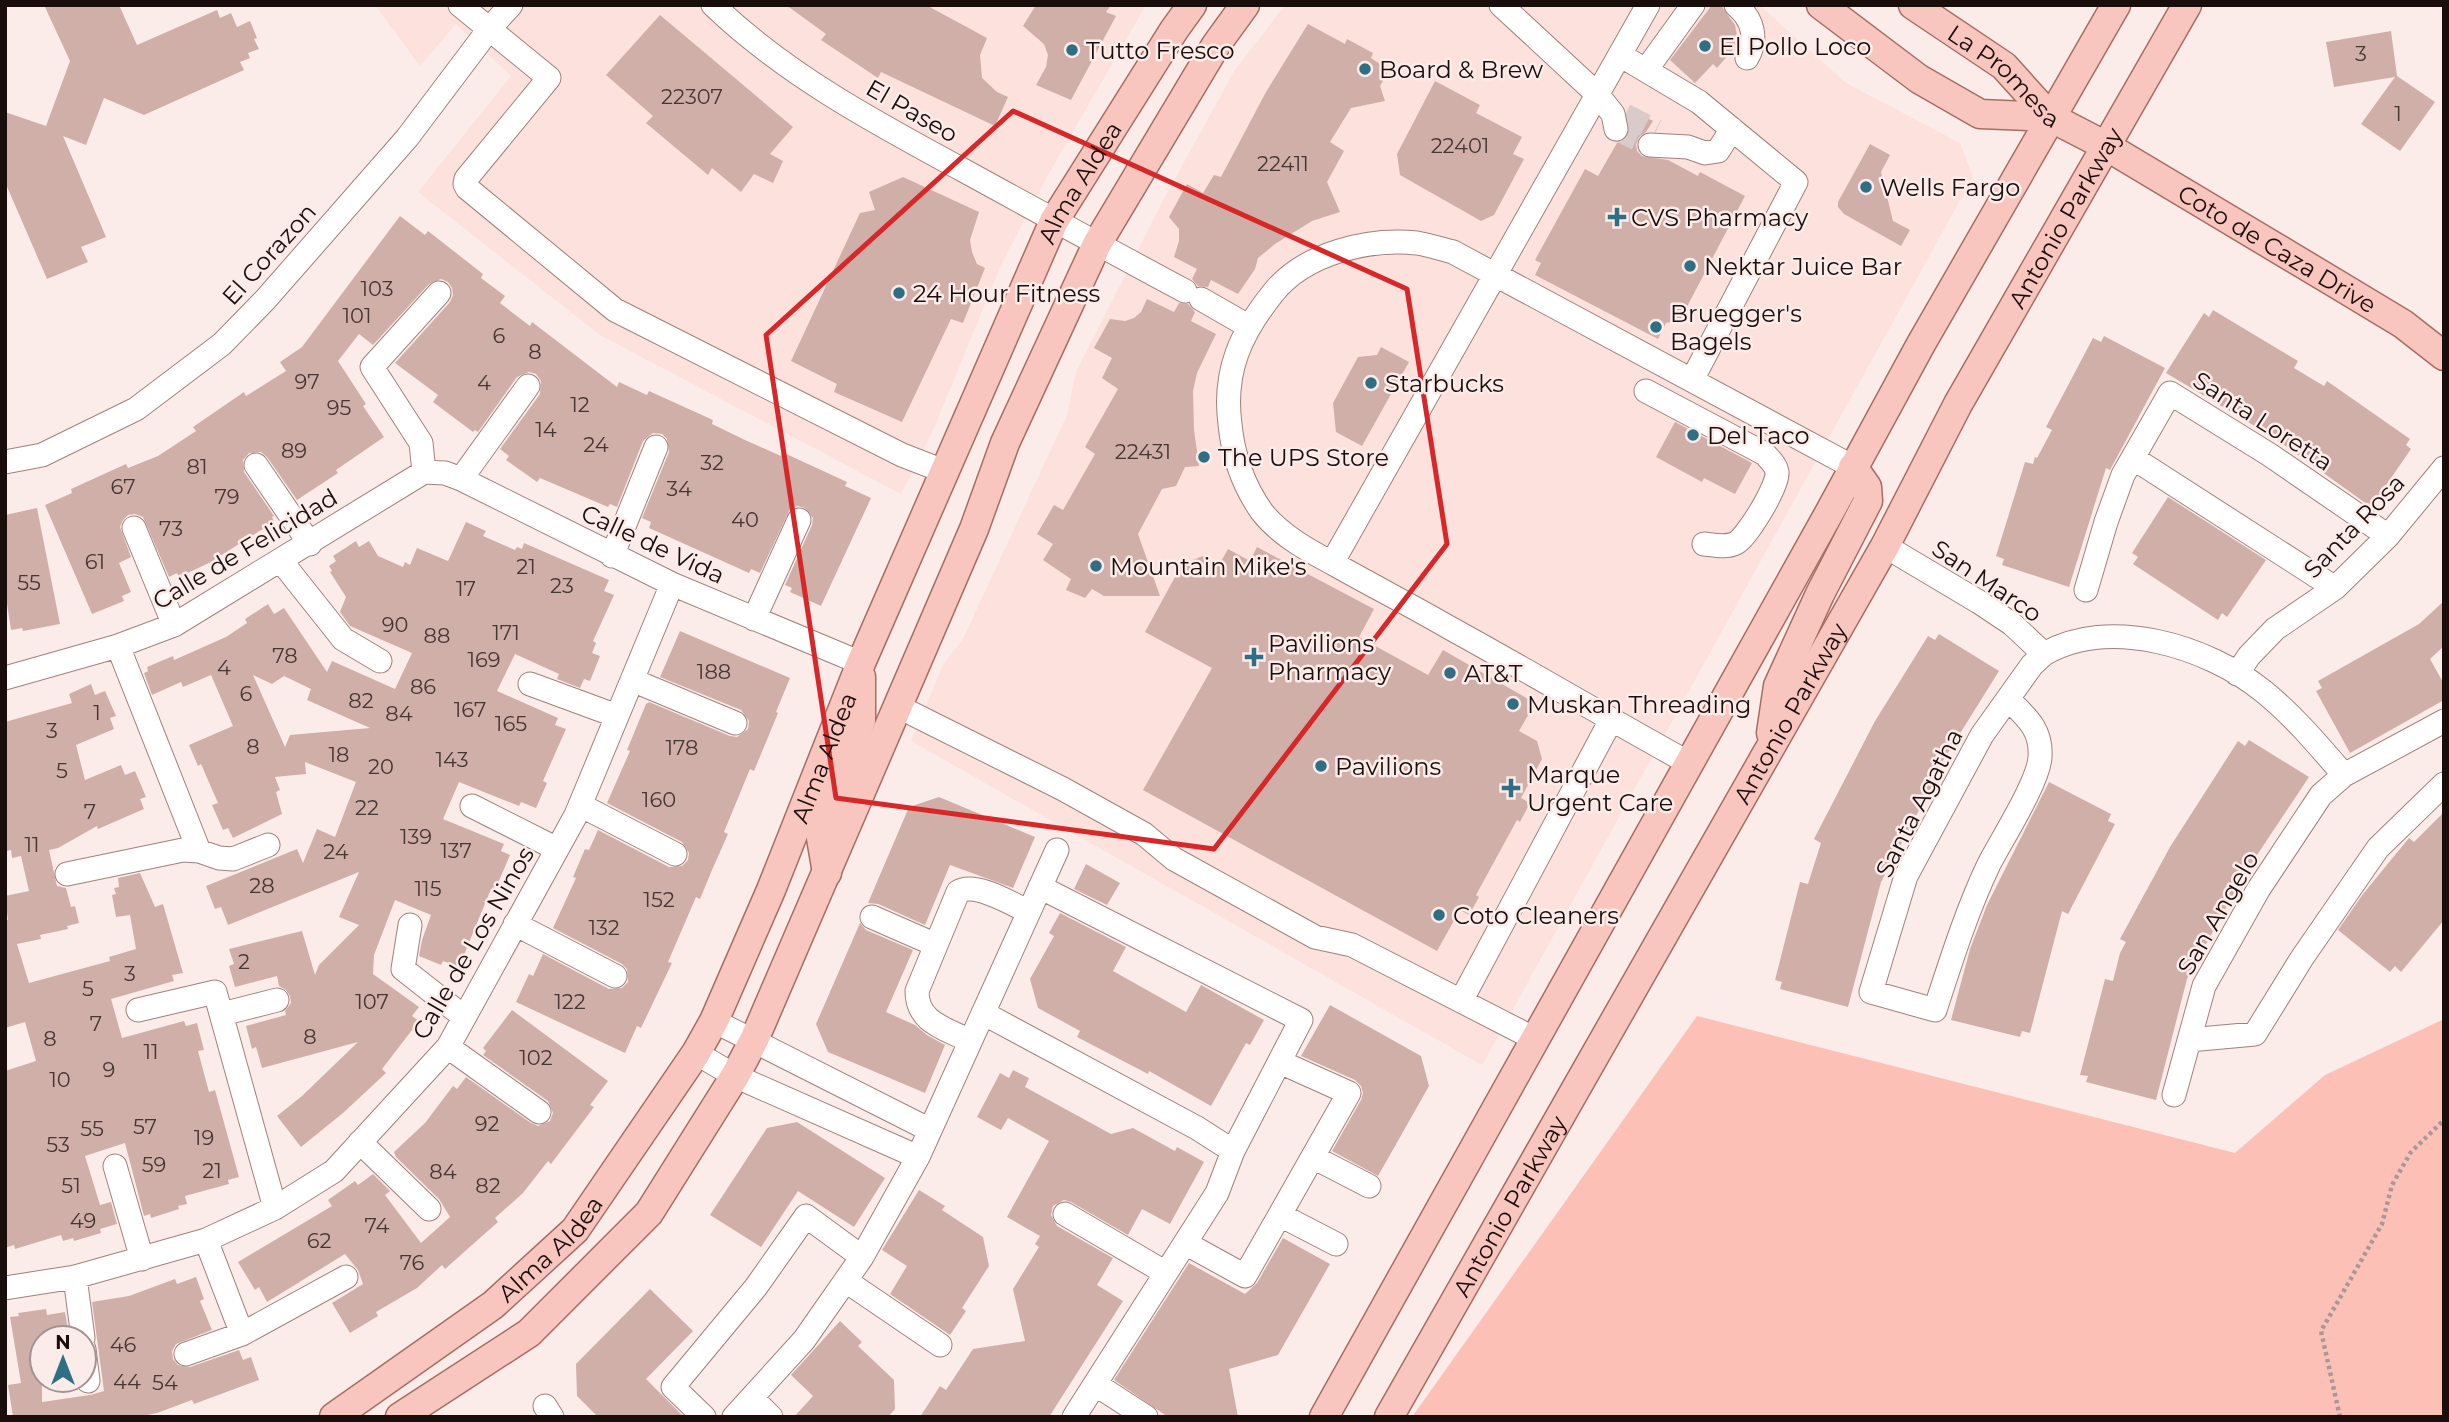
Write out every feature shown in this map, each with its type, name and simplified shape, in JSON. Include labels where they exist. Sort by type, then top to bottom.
[{"type":"main road","name":"Alma Aldea","points":[[334,1417],[494,1305],[575,1230],[696,1053],[714,1021],[771,890],[861,663],[1055,221],[1192,5]]},
{"type":"main road","name":"Alma Aldea","points":[[400,1417],[529,1333],[649,1213],[735,1076],[754,1040],[827,873],[974,529],[1005,443],[1097,244],[1216,45],[1245,5]]},
{"type":"main road","name":"La Promesa","points":[[1821,5],[1919,79],[1980,114],[2050,117]]},
{"type":"main road","name":"La Promesa","points":[[1913,5],[2004,66],[2050,117]]},
{"type":"main road","points":[[1324,1417],[1853,467],[2116,5]]},
{"type":"main road","name":"Antonio Parkway","points":[[1389,1417],[1885,546],[1958,404],[2187,5]]},
{"type":"main road","name":"Coto de Caza Drive","points":[[2050,117],[2106,146],[2403,324],[2444,356]]},
{"type":"main road","points":[[1769,746],[1777,686],[1868,501],[1867,487],[1853,467]]},
{"type":"main road","points":[[827,873],[821,838],[822,827],[861,721],[861,663]]},
{"type":"street","points":[[460,5],[549,78],[466,179],[467,188],[615,310],[902,455],[946,472]]},
{"type":"street","name":"El Corazon","points":[[5,462],[42,455],[136,409],[222,344],[265,300],[407,138],[490,28],[511,5]]},
{"type":"street","name":"El Paseo","points":[[713,5],[774,56],[831,95],[1248,326]]},
{"type":"street","points":[[1501,5],[1597,94],[1618,119]]},
{"type":"street","points":[[1332,563],[1648,5]]},
{"type":"street","points":[[1646,70],[1693,5]]},
{"type":"street","points":[[1736,5],[1746,13],[1751,25],[1752,49],[1747,58]]},
{"type":"street","points":[[1620,55],[1699,102],[1796,182],[1692,380]]},
{"type":"street","points":[[1657,141],[1705,153],[1718,151],[1732,129]]},
{"type":"street","points":[[1689,763],[1332,563],[1291,538],[1264,514],[1245,485],[1233,449],[1228,414],[1230,377],[1248,326],[1279,284],[1308,264],[1341,250],[1376,243],[1418,243],[1453,252],[1853,467]]},
{"type":"street","points":[[424,472],[421,443],[372,367],[439,293]]},
{"type":"street","points":[[461,479],[528,386]]},
{"type":"street","points":[[1646,391],[1765,454],[1774,463],[1776,483],[1745,536],[1735,544],[1704,544]]},
{"type":"street","name":"Santa Loretta","points":[[2086,590],[2115,494],[2171,393],[2270,455],[2388,536]]},
{"type":"street","points":[[612,555],[656,447]]},
{"type":"street","points":[[2133,458],[2335,588]]},
{"type":"street","points":[[256,466],[310,544]]},
{"type":"street","name":"Santa Rosa","points":[[2237,674],[2249,656],[2275,629],[2335,588],[2388,536],[2444,468]]},
{"type":"street","name":"Calle de Vida","points":[[424,472],[445,473],[461,479],[672,584],[861,663]]},
{"type":"street","name":"Calle de Felicidad","points":[[6,675],[118,646],[174,625],[424,472]]},
{"type":"street","points":[[754,620],[799,520]]},
{"type":"street","points":[[134,528],[174,625]]},
{"type":"street","name":"San Marco","points":[[1885,546],[2012,624],[2043,654],[2074,641],[2119,636],[2171,644],[2206,657],[2263,690],[2295,720],[2344,775]]},
{"type":"street","points":[[281,561],[343,639],[380,661]]},
{"type":"street","name":"Calle de Los Ninos","points":[[5,1288],[75,1278],[206,1240],[275,1208],[334,1171],[448,1047],[580,805],[672,584]]},
{"type":"street","points":[[118,646],[199,851]]},
{"type":"street","name":"Santa Agatha","points":[[2008,699],[2037,731],[2040,759],[2035,776],[1984,877],[1960,934],[1935,1010],[1871,992],[1906,876],[1982,734],[2032,665],[2043,654]]},
{"type":"street","points":[[632,680],[735,723]]},
{"type":"street","points":[[530,684],[617,716]]},
{"type":"street","points":[[897,706],[1063,789],[1144,834],[1174,859],[1315,937],[1352,945],[1535,1039]]},
{"type":"street","points":[[1461,1001],[1611,720]]},
{"type":"street","name":"San Angelo","points":[[2174,1095],[2204,986],[2258,890],[2320,795],[2344,775],[2444,721]]},
{"type":"street","points":[[2189,1040],[2255,1034],[2302,958],[2378,848],[2444,784]]},
{"type":"street","points":[[580,805],[675,854]]},
{"type":"street","points":[[471,806],[557,849]]},
{"type":"street","points":[[67,874],[167,853],[199,851],[219,858],[233,859],[268,845]]},
{"type":"street","points":[[734,1417],[804,1340],[862,1257],[918,1157],[1057,850]]},
{"type":"street","points":[[1040,887],[1301,1020],[1233,1151],[1217,1193],[1074,1417]]},
{"type":"street","points":[[970,1041],[925,1017],[917,1002],[917,991],[958,892],[963,888],[980,890],[1029,912]]},
{"type":"street","points":[[872,917],[936,945]]},
{"type":"street","points":[[515,924],[615,976]]},
{"type":"street","points":[[410,925],[403,969],[464,1017]]},
{"type":"street","points":[[138,1010],[215,992],[275,1208]]},
{"type":"street","points":[[222,1014],[277,1000]]},
{"type":"street","points":[[983,1013],[1197,1128],[1233,1151]]},
{"type":"street","points":[[714,1021],[930,1130]]},
{"type":"street","points":[[448,1047],[538,1111]]},
{"type":"street","points":[[696,1053],[735,1076],[918,1157]]},
{"type":"street","points":[[1185,1243],[1245,1276],[1349,1093],[1280,1062]]},
{"type":"street","points":[[360,1142],[429,1209]]},
{"type":"street","points":[[1313,1157],[1369,1186]]},
{"type":"street","points":[[115,1166],[142,1259]]},
{"type":"street","points":[[1065,1214],[1166,1273]]},
{"type":"street","points":[[1280,1215],[1336,1244]]},
{"type":"street","points":[[704,1417],[673,1387],[756,1287],[806,1216],[862,1257]]},
{"type":"street","points":[[206,1240],[242,1334]]},
{"type":"street","points":[[75,1278],[81,1324]]},
{"type":"street","points":[[186,1354],[242,1334],[346,1278]]},
{"type":"street","points":[[846,1280],[940,1345]]},
{"type":"street","points":[[1095,1384],[1146,1417]]},
{"type":"street","points":[[752,1398],[771,1417]]},
{"type":"path","points":[[2340,1417],[2321,1331],[2382,1224],[2392,1185],[2404,1163],[2411,1152],[2444,1120]]},
{"type":"highlighted area","points":[[1013,111],[1407,289],[1447,544],[1214,849],[836,798],[766,335]]},
{"type":"shaded area","points":[[375,5],[1146,5],[1048,175],[1001,265],[934,428],[901,494],[600,335],[418,192],[511,76],[456,24],[420,66]]},
{"type":"shaded area","points":[[1285,5],[1759,5],[1846,83],[1960,143],[1973,177],[1482,1065],[911,741],[943,665],[963,639],[1067,415],[1076,372],[1161,204],[1235,70]]},
{"type":"shaded area","points":[[1697,1016],[2235,1153],[2325,1075],[2444,1019],[2444,1417],[1412,1417]]},
{"type":"building","points":[[44,5],[119,5],[137,45],[217,10],[220,18],[231,13],[237,27],[250,21],[259,49],[248,53],[250,58],[240,62],[244,70],[144,115],[104,98],[86,145],[63,136],[106,237],[81,247],[88,262],[47,279],[5,182],[5,112],[46,126],[70,61]]},
{"type":"building","points":[[786,5],[926,5],[987,38],[980,55],[982,78],[997,92],[1008,97],[995,126],[881,72],[878,78],[821,40],[826,34]]},
{"type":"building","name":"Tutto Fresco","points":[[1036,5],[1111,5],[1106,12],[1116,16],[1071,100],[1036,85],[1046,67],[1048,55],[1044,44],[1023,26]]},
{"type":"building","name":"El Pollo Loco","points":[[1712,5],[1722,7],[1735,25],[1738,41],[1717,68],[1713,64],[1695,83],[1670,60]]},
{"type":"building","points":[[660,15],[793,127],[770,154],[783,161],[773,183],[754,174],[741,192],[712,168],[708,175],[646,123],[653,116],[606,75]]},
{"type":"building","points":[[1308,24],[1345,44],[1347,39],[1373,53],[1371,58],[1389,70],[1380,86],[1385,101],[1351,108],[1330,142],[1344,151],[1327,182],[1340,212],[1312,221],[1275,244],[1258,258],[1255,269],[1238,294],[1211,280],[1208,287],[1198,286],[1192,279],[1197,269],[1174,257],[1179,241],[1179,229],[1169,217],[1187,184],[1203,193],[1214,175],[1221,177],[1266,92]]},
{"type":"building","points":[[2391,31],[2397,76],[2435,102],[2400,151],[2361,124],[2395,77],[2334,87],[2326,42]]},
{"type":"building","points":[[1435,81],[1480,105],[1476,113],[1522,137],[1513,154],[1524,159],[1494,215],[1481,221],[1400,175],[1397,154]]},
{"type":"building","name":"CVS Pharmacy","points":[[1634,111],[1653,121],[1636,144],[1637,151],[1642,156],[1668,160],[1698,176],[1700,172],[1745,196],[1680,320],[1666,323],[1658,339],[1535,275],[1541,263],[1535,260],[1585,169],[1598,176],[1617,143],[1625,140],[1629,134],[1629,121]]},
{"type":"building","name":"Wells Fargo","points":[[1870,144],[1890,155],[1881,172],[1893,221],[1910,230],[1901,246],[1844,214],[1838,207],[1838,202]]},
{"type":"building","name":"24 Hour Fitness","points":[[903,177],[979,212],[970,240],[977,264],[985,268],[963,323],[951,319],[902,422],[834,392],[837,384],[791,361],[860,213],[875,210],[869,192]]},
{"type":"building","points":[[400,216],[425,235],[428,231],[483,274],[481,278],[505,296],[500,303],[530,326],[532,322],[617,387],[619,382],[647,395],[649,391],[713,420],[712,424],[745,440],[781,456],[782,452],[847,482],[845,486],[871,498],[821,606],[790,592],[792,588],[785,585],[812,525],[813,518],[805,508],[798,506],[790,509],[760,573],[751,569],[749,573],[649,528],[651,522],[642,518],[669,452],[667,439],[662,434],[653,433],[643,441],[617,507],[610,504],[608,507],[540,478],[537,482],[506,460],[509,456],[500,449],[540,394],[541,381],[536,374],[529,372],[517,377],[478,432],[473,432],[433,402],[438,395],[395,363],[450,302],[452,288],[448,282],[441,279],[429,284],[373,345],[359,334],[338,361],[384,437],[336,470],[338,473],[297,500],[267,457],[261,452],[249,453],[243,460],[244,472],[274,516],[274,522],[209,563],[179,577],[177,573],[169,577],[143,517],[128,515],[120,527],[131,557],[119,563],[131,592],[122,596],[124,601],[92,614],[45,505],[72,493],[71,489],[126,464],[128,468],[158,456],[196,431],[193,427],[244,392],[246,396],[286,371],[280,362],[302,347]]},
{"type":"building","points":[[1147,299],[1174,312],[1179,303],[1188,304],[1195,312],[1191,321],[1216,334],[1197,373],[1193,391],[1194,430],[1199,466],[1185,467],[1176,486],[1162,489],[1138,534],[1160,596],[1104,596],[1092,589],[1085,598],[1066,590],[1071,579],[1043,560],[1053,544],[1037,534],[1054,505],[1063,510],[1095,454],[1085,447],[1118,389],[1102,378],[1112,358],[1094,348],[1110,319],[1125,321],[1134,318],[1141,312]]},
{"type":"building","points":[[2213,310],[2298,361],[2294,368],[2324,386],[2327,381],[2410,439],[2406,445],[2411,449],[2371,507],[2273,437],[2166,373],[2204,313],[2209,317]]},
{"type":"building","points":[[2104,336],[2165,368],[2110,470],[2106,468],[2069,587],[2002,565],[2004,559],[1996,556],[2025,462],[2033,464],[2035,457],[2037,458],[2052,430],[2046,427],[2093,338],[2101,342]]},
{"type":"building","name":"Starbucks","points":[[1381,347],[1409,362],[1362,446],[1336,432],[1333,403],[1358,357],[1377,355]]},
{"type":"building","name":"Del Taco","points":[[1675,422],[1752,463],[1735,494],[1704,478],[1702,482],[1656,457]]},
{"type":"building","points":[[2168,497],[2266,560],[2227,617],[2222,613],[2218,620],[2133,564],[2138,557],[2132,553]]},
{"type":"building","points":[[37,508],[60,624],[23,631],[22,628],[11,630],[5,590],[5,515]]},
{"type":"building","points":[[466,522],[486,531],[483,536],[515,550],[517,547],[522,549],[524,543],[609,580],[604,591],[614,595],[593,641],[596,643],[592,653],[600,656],[590,681],[584,679],[580,688],[557,679],[559,674],[515,654],[497,691],[558,718],[555,725],[566,729],[543,781],[547,783],[536,808],[521,802],[519,806],[459,782],[443,819],[504,844],[501,851],[510,855],[495,890],[491,889],[459,967],[443,961],[441,965],[419,956],[431,915],[395,900],[374,955],[373,974],[419,1007],[412,1016],[419,1021],[382,1069],[386,1073],[301,1147],[277,1116],[358,1042],[262,1068],[256,1047],[252,1049],[246,1026],[286,1015],[285,1011],[291,1003],[290,996],[279,986],[277,976],[235,987],[229,966],[234,964],[229,949],[302,931],[315,975],[319,965],[359,925],[339,917],[359,872],[228,925],[221,907],[215,909],[206,886],[297,849],[303,863],[317,829],[335,837],[356,782],[305,762],[306,774],[275,777],[280,790],[276,792],[282,814],[233,838],[228,828],[223,830],[212,805],[218,803],[201,764],[198,766],[189,745],[233,726],[211,675],[183,687],[181,682],[152,695],[144,673],[148,671],[147,667],[173,656],[174,660],[226,637],[247,623],[245,619],[268,604],[274,614],[284,608],[327,672],[332,661],[395,689],[412,653],[350,626],[340,612],[346,597],[330,572],[332,571],[329,566],[336,561],[333,556],[356,541],[359,547],[369,541],[378,556],[403,567],[405,562],[410,565],[417,548],[448,561]],"holes":[[[253,675],[272,684],[284,676],[311,689],[307,700],[370,728],[290,735],[285,747]]]},
{"type":"building","name":"Pavilions","points":[[1257,547],[1374,609],[1359,637],[1428,675],[1443,650],[1535,703],[1519,731],[1537,741],[1542,759],[1521,798],[1530,803],[1520,822],[1517,820],[1476,895],[1479,897],[1469,915],[1460,910],[1437,951],[1143,790],[1212,668],[1145,632],[1182,564],[1203,556],[1219,565],[1228,549],[1250,561]]},
{"type":"building","points":[[2444,601],[2444,646],[2430,659],[2444,684],[2444,700],[2350,753],[2316,691],[2322,688],[2318,681],[2419,624]]},
{"type":"building","points":[[680,631],[790,678],[754,771],[750,769],[724,832],[728,834],[700,899],[696,897],[668,962],[672,963],[641,1028],[637,1026],[625,1053],[516,1002],[529,974],[533,976],[543,954],[609,989],[622,988],[628,982],[627,969],[622,964],[553,928],[576,878],[573,877],[585,849],[589,850],[598,830],[669,867],[682,866],[688,860],[689,853],[682,842],[607,803],[630,751],[627,750],[646,704],[649,702],[730,736],[737,737],[748,729],[749,721],[741,710],[660,677]]},
{"type":"building","points":[[1939,634],[1999,671],[1931,780],[1934,782],[1881,882],[1848,1007],[1780,989],[1782,982],[1775,980],[1800,882],[1808,884],[1821,843],[1814,839],[1875,721],[1928,636],[1935,640]]},
{"type":"building","points":[[91,684],[95,695],[105,691],[116,716],[110,718],[114,729],[76,745],[85,780],[121,765],[125,775],[135,771],[146,797],[140,799],[144,809],[98,829],[97,826],[58,848],[49,850],[57,886],[66,888],[71,907],[75,906],[79,923],[67,926],[68,929],[40,935],[41,939],[17,944],[29,983],[110,961],[109,957],[136,949],[130,915],[116,917],[112,895],[116,894],[114,888],[119,887],[118,878],[140,873],[155,907],[163,904],[183,973],[172,975],[174,981],[111,999],[122,1038],[184,1021],[186,1026],[197,1023],[204,1050],[198,1051],[209,1092],[215,1090],[239,1177],[228,1180],[229,1184],[185,1196],[187,1204],[178,1206],[179,1209],[151,1218],[150,1214],[144,1216],[125,1143],[85,1156],[100,1205],[111,1202],[117,1224],[100,1229],[101,1233],[74,1241],[73,1238],[63,1241],[61,1235],[15,1249],[14,1245],[5,1248],[5,1071],[36,1061],[25,1022],[5,1028],[5,920],[8,920],[5,896],[29,891],[21,856],[12,858],[11,850],[7,851],[5,840],[5,722],[72,703],[69,694]]},
{"type":"building","points":[[2249,740],[2309,777],[2245,873],[2187,979],[2156,1100],[2086,1082],[2088,1076],[2080,1075],[2105,979],[2113,981],[2120,953],[2126,942],[2120,939],[2170,847],[2238,741],[2245,746]]},
{"type":"building","points":[[2049,782],[2111,814],[2108,821],[2115,824],[2068,914],[2062,911],[2030,1033],[2022,1031],[2020,1037],[1951,1020],[1970,949],[1987,905]]},
{"type":"building","points":[[939,797],[1035,837],[1013,888],[950,865],[925,925],[878,904],[868,903],[909,807]]},
{"type":"building","points":[[2444,812],[2444,920],[2401,972],[2395,966],[2390,972],[2338,930],[2363,894],[2409,838],[2414,842]]},
{"type":"building","points":[[1086,864],[1120,883],[1107,905],[1074,889]]},
{"type":"building","points":[[1060,913],[1126,947],[1113,971],[1186,1012],[1201,985],[1264,1020],[1250,1045],[1246,1043],[1211,1106],[1149,1071],[1148,1074],[1077,1037],[1080,1031],[1038,1008],[1030,979],[1054,936],[1049,933]]},
{"type":"building","points":[[860,923],[866,930],[913,950],[886,1012],[915,1025],[945,1045],[925,1093],[828,1052],[816,1024]]},
{"type":"building","points":[[1330,1005],[1421,1056],[1429,1086],[1378,1176],[1332,1151],[1361,1100],[1361,1086],[1355,1080],[1301,1056]]},
{"type":"building","points":[[512,1010],[608,1081],[590,1105],[594,1107],[551,1164],[548,1161],[523,1193],[495,1218],[498,1222],[445,1269],[442,1265],[417,1288],[376,1312],[378,1316],[350,1333],[332,1303],[363,1284],[358,1270],[345,1254],[267,1302],[259,1287],[255,1290],[238,1262],[332,1206],[328,1200],[355,1181],[358,1185],[373,1174],[390,1191],[385,1195],[421,1243],[450,1217],[439,1199],[394,1152],[425,1123],[453,1086],[457,1089],[466,1077],[531,1123],[538,1126],[550,1121],[553,1113],[548,1101],[483,1055],[486,1051],[483,1048]]},
{"type":"building","points":[[1013,1070],[1029,1078],[1025,1087],[1111,1134],[1133,1128],[1175,1151],[1177,1147],[1204,1162],[1170,1224],[1142,1209],[1128,1235],[1071,1202],[1064,1200],[1053,1206],[1051,1215],[1057,1226],[1113,1258],[1097,1285],[1123,1301],[1049,1417],[920,1417],[940,1386],[946,1390],[973,1349],[1025,1341],[1013,1289],[1039,1247],[1035,1244],[1040,1236],[1007,1217],[1049,1141],[1008,1118],[1001,1130],[977,1117],[1000,1073],[1009,1078]]},
{"type":"building","points":[[797,1122],[885,1178],[854,1227],[798,1191],[761,1247],[710,1215],[767,1128]]},
{"type":"building","points":[[919,1190],[945,1206],[942,1210],[983,1237],[989,1266],[962,1308],[966,1311],[950,1335],[890,1294],[907,1266],[882,1250]]},
{"type":"building","points":[[1283,1238],[1330,1264],[1278,1355],[1229,1369],[1238,1417],[1168,1417],[1114,1380],[1189,1263],[1245,1294],[1257,1283]]},
{"type":"building","points":[[196,1277],[204,1299],[200,1301],[212,1330],[176,1344],[172,1351],[173,1359],[178,1365],[190,1367],[239,1350],[243,1360],[251,1357],[259,1380],[194,1404],[192,1400],[137,1417],[13,1417],[8,1385],[21,1383],[10,1317],[19,1316],[18,1313],[46,1309],[47,1315],[65,1312],[67,1324],[28,1324],[28,1394],[42,1394],[42,1402],[98,1394],[104,1391],[98,1324],[95,1324],[92,1302],[129,1296],[175,1279],[177,1284]]},
{"type":"building","points":[[650,1289],[693,1331],[646,1379],[684,1417],[598,1417],[577,1396],[576,1364]]},
{"type":"building","points":[[840,1321],[862,1342],[858,1346],[894,1380],[895,1409],[888,1417],[794,1417],[813,1396],[791,1375]]},
{"type":"tunnel","points":[[1625,115],[1656,131]]},
{"type":"tunnel","points":[[1616,129],[1650,145]]},
{"type":"place","name":"El Pollo Loco","points":[[1705,46]]},
{"type":"place","name":"Tutto Fresco","points":[[1072,50]]},
{"type":"place","name":"Board & Brew","points":[[1365,69]]},
{"type":"place","name":"Wells Fargo","points":[[1866,187]]},
{"type":"place","name":"CVS Pharmacy","points":[[1617,217]]},
{"type":"place","name":"Nektar Juice Bar","points":[[1690,266]]},
{"type":"place","name":"24 Hour Fitness","points":[[899,293]]},
{"type":"place","name":"Bruegger's Bagels","points":[[1656,327]]},
{"type":"place","name":"Starbucks","points":[[1371,383]]},
{"type":"place","name":"Del Taco","points":[[1693,435]]},
{"type":"place","name":"The UPS Store","points":[[1204,457]]},
{"type":"place","name":"Mountain Mike's","points":[[1096,566]]},
{"type":"place","name":"Pavilions Pharmacy","points":[[1254,657]]},
{"type":"place","name":"AT&T","points":[[1450,673]]},
{"type":"place","name":"Muskan Threading","points":[[1513,704]]},
{"type":"place","name":"Pavilions","points":[[1321,766]]},
{"type":"place","name":"Marque Urgent Care","points":[[1511,788]]},
{"type":"place","name":"Coto Cleaners","points":[[1439,915]]}]
